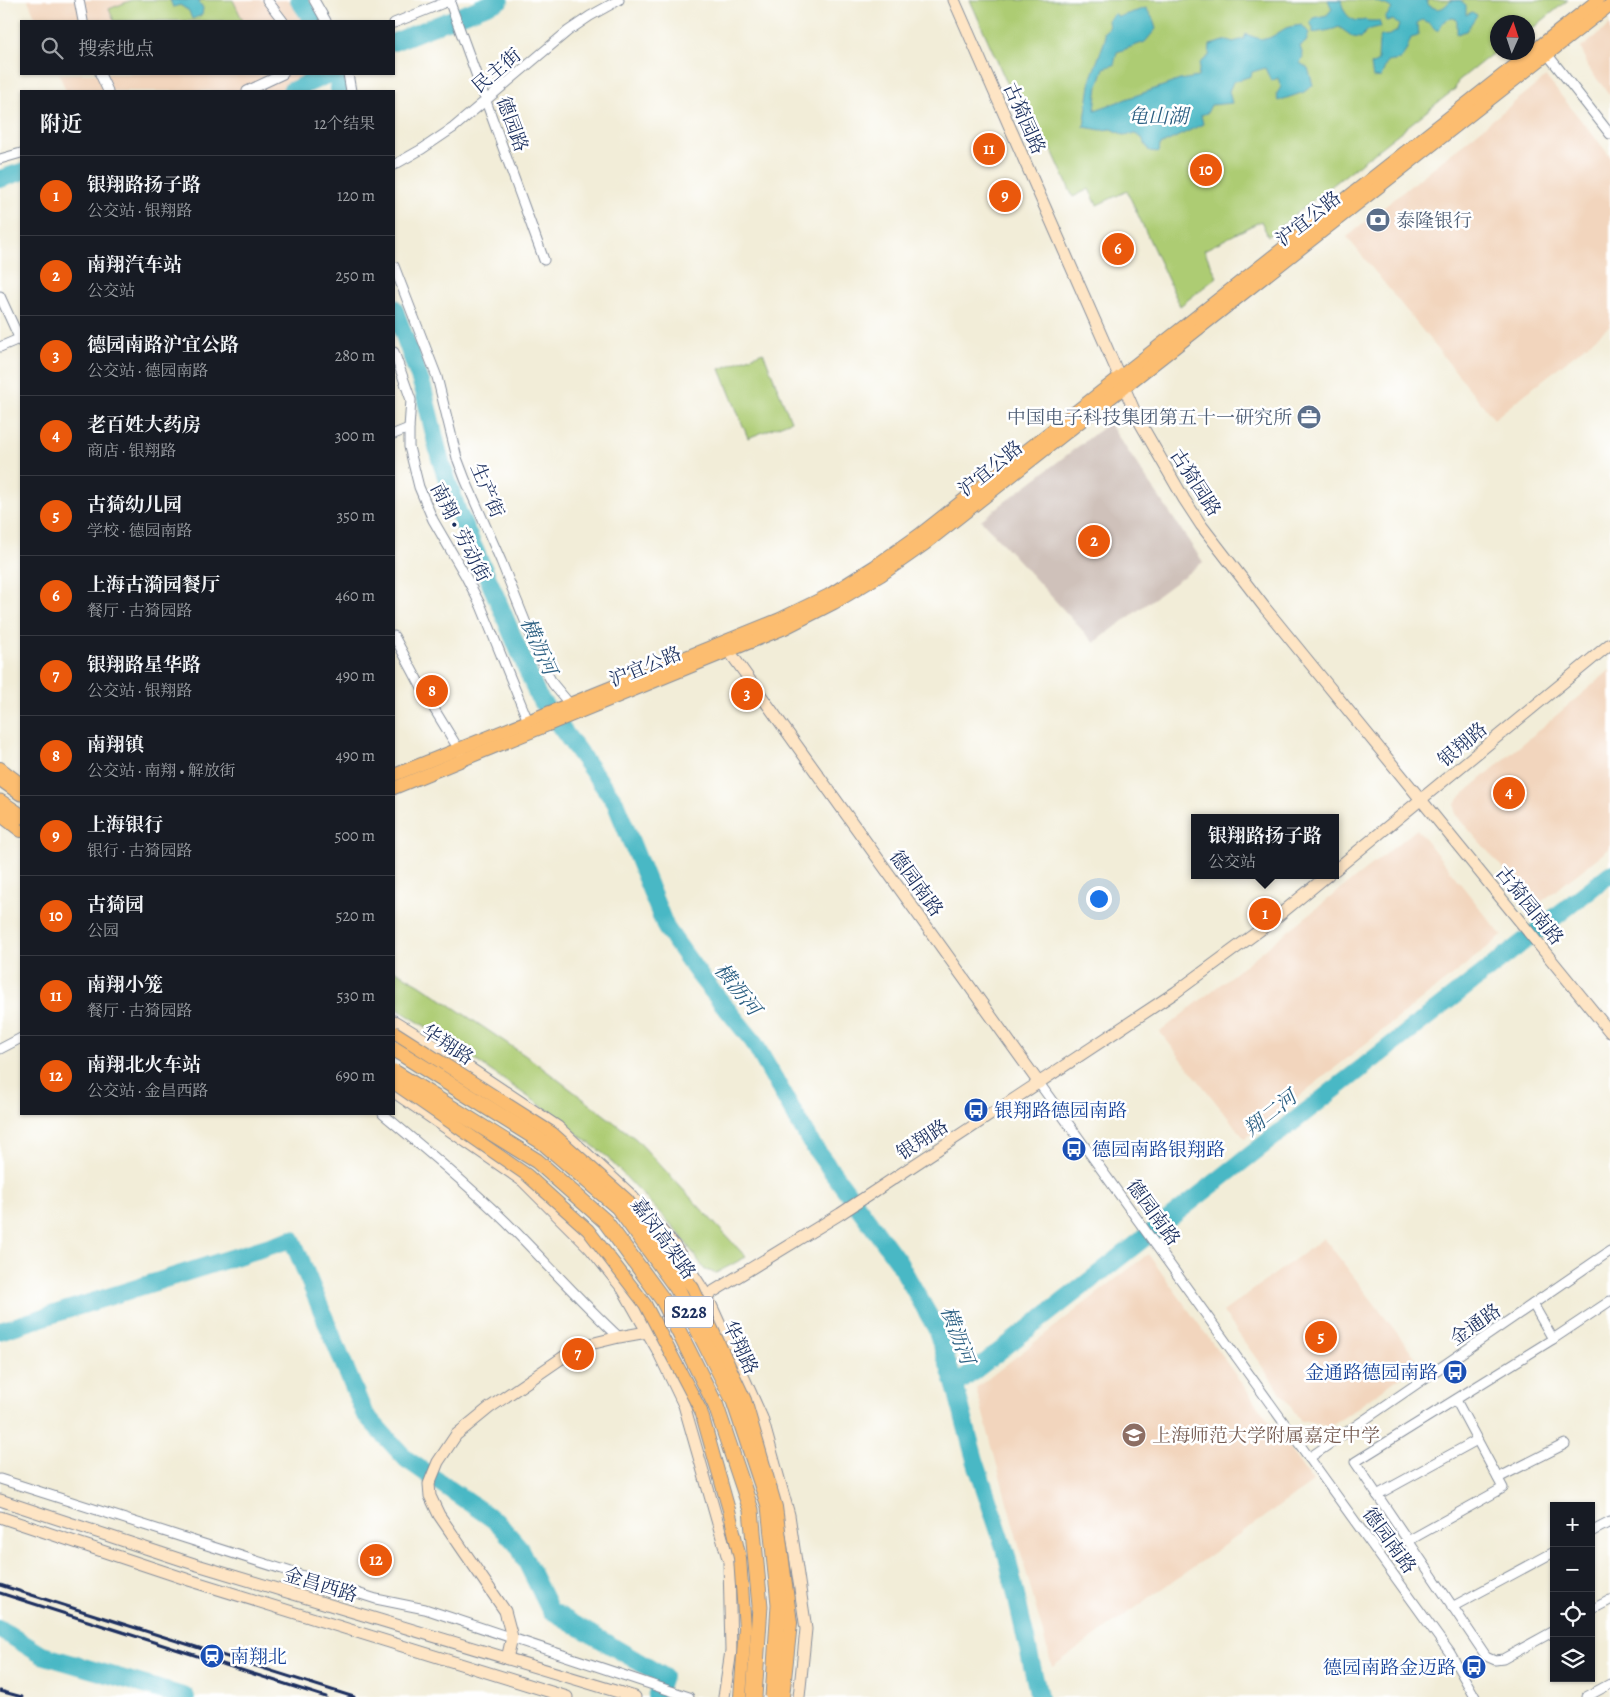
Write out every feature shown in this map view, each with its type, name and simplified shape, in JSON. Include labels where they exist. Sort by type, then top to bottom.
[{"type":"highway","points":[[0,778],[20,792]]},
{"type":"highway","points":[[0,802],[20,815]]},
{"type":"highway","name":"嘉闵高架路","points":[[395,1049],[544,1142],[618,1207],[677,1288],[734,1401],[769,1506],[780,1604],[773,1697]]},
{"type":"highway","name":"嘉闵高架路","points":[[395,1073],[537,1161],[605,1221],[662,1300],[716,1406],[751,1510],[760,1606],[754,1697]]},
{"type":"main road","name":"沪宜公路","points":[[1544,50],[1598,0]]},
{"type":"main road","name":"沪宜公路","points":[[395,787],[461,754],[536,722],[569,711],[726,648],[785,628],[834,604],[881,575],[925,544],[1122,382],[1544,50],[1610,5]]},
{"type":"main road","name":"沪宜公路","points":[[395,775],[461,754]]},
{"type":"main road","points":[[0,768],[20,783]]},
{"type":"main road","points":[[0,815],[20,830]]},
{"type":"main road","name":"华翔路","points":[[395,1033],[552,1133],[627,1200],[692,1288],[745,1400],[776,1507],[791,1623],[783,1697]]},
{"type":"main road","points":[[395,1084],[527,1174],[588,1230],[645,1304],[701,1411],[729,1510],[740,1558],[745,1628],[740,1697]]},
{"type":"street","points":[[79,0],[82,20]]},
{"type":"street","points":[[267,0],[282,20]]},
{"type":"street","points":[[314,0],[325,20]]},
{"type":"street","points":[[395,23],[450,0]]},
{"type":"street","name":"德园路","points":[[450,0],[544,260]]},
{"type":"street","name":"民主街","points":[[395,164],[438,139],[568,31],[619,0]]},
{"type":"street","name":"古猗园路","points":[[954,0],[1145,434],[1201,525],[1265,608],[1422,800]]},
{"type":"street","points":[[1544,50],[1610,134]]},
{"type":"street","points":[[100,75],[108,90]]},
{"type":"street","points":[[249,90],[280,75]]},
{"type":"street","points":[[348,75],[351,90]]},
{"type":"street","points":[[0,160],[20,153]]},
{"type":"street","name":"生产街","points":[[395,269],[437,377],[465,479],[501,560],[544,668],[569,711]]},
{"type":"street","points":[[0,296],[20,337]]},
{"type":"street","points":[[0,348],[20,339]]},
{"type":"street","name":"南翔 • 劳动街","points":[[395,355],[411,400],[408,428],[411,457],[425,503],[442,538],[473,590],[536,722]]},
{"type":"street","points":[[395,434],[408,428]]},
{"type":"street","points":[[395,638],[425,694],[461,754]]},
{"type":"street","name":"银翔路","points":[[1339,867],[1610,644]]},
{"type":"street","name":"德园南路","points":[[726,648],[1450,1653],[1475,1697]]},
{"type":"street","name":"古猗园南路","points":[[1422,800],[1610,1032]]},
{"type":"street","name":"银翔路","points":[[512,1637],[505,1611],[439,1515],[430,1496],[429,1484],[438,1462],[456,1435],[489,1408],[578,1347],[618,1336],[647,1332],[840,1214],[1176,992],[1267,925],[1323,879]]},
{"type":"street","points":[[395,1022],[456,1059],[558,1127],[630,1194],[674,1245],[706,1296],[762,1418],[789,1515],[806,1629],[799,1697]]},
{"type":"street","points":[[0,1049],[20,1039]]},
{"type":"street","points":[[395,1093],[524,1181],[590,1248],[622,1288],[657,1348],[684,1405],[729,1562],[731,1651],[724,1697]]},
{"type":"street","points":[[384,1115],[473,1191],[618,1336]]},
{"type":"street","name":"金通路","points":[[1309,1458],[1610,1251]]},
{"type":"street","points":[[1550,1633],[1503,1659],[1494,1660],[1486,1656],[1355,1462],[1553,1339],[1610,1301]]},
{"type":"street","points":[[1534,1304],[1553,1339]]},
{"type":"street","points":[[1408,1541],[1503,1488],[1456,1400]]},
{"type":"street","points":[[1377,1495],[1477,1440]]},
{"type":"street","points":[[1498,1478],[1564,1444]]},
{"type":"street","points":[[0,1479],[376,1600],[425,1608],[689,1697]]},
{"type":"street","name":"金昌西路","points":[[0,1500],[194,1564],[634,1697]]},
{"type":"street","name":"金昌西路","points":[[0,1517],[198,1582],[567,1697]]},
{"type":"street","points":[[1595,1530],[1610,1522]]},
{"type":"street","points":[[1452,1607],[1550,1554]]},
{"type":"street","points":[[1595,1608],[1610,1600]]},
{"type":"street","points":[[507,1658],[512,1637]]},
{"type":"street","points":[[1586,1697],[1610,1684]]},
{"type":"shaded area","points":[[28,0],[291,0],[304,20],[37,20]]},
{"type":"shaded area","points":[[1610,25],[1610,95],[1589,69],[1581,48]]},
{"type":"shaded area","points":[[59,75],[317,75],[299,90],[66,90]]},
{"type":"shaded area","points":[[1546,77],[1610,156],[1610,326],[1494,419],[1347,237]]},
{"type":"shaded area","points":[[1109,423],[1203,562],[1094,643],[981,520]]},
{"type":"shaded area","points":[[1610,670],[1610,848],[1536,906],[1455,814],[1455,804],[1462,795]]},
{"type":"shaded area","points":[[1417,829],[1502,936],[1245,1139],[1160,1032]]},
{"type":"shaded area","points":[[1324,1238],[1420,1363],[1330,1427],[1301,1421],[1223,1312]]},
{"type":"shaded area","name":"上海师范大学附属嘉定中学","points":[[1148,1254],[1313,1482],[1052,1667],[976,1388]]},
{"type":"green space","points":[[132,0],[233,0],[243,20],[114,20],[109,9]]},
{"type":"green space","points":[[970,0],[1568,0],[1535,26],[1535,15],[1490,15],[1490,56],[1458,81],[1455,89],[1268,236],[1261,221],[1204,250],[1217,277],[1180,306],[1127,191],[1097,205],[1089,189],[1073,197],[1050,146],[1037,151]]},
{"type":"green space","points":[[763,352],[791,421],[748,438],[720,369]]},
{"type":"green space","points":[[395,971],[419,984],[532,1060],[636,1139],[746,1257],[716,1273],[705,1270],[678,1232],[605,1155],[543,1107],[433,1031],[395,1008]]},
{"type":"water","points":[[170,0],[201,0],[199,2],[203,8],[202,15],[192,19],[189,11],[180,5],[173,7]]},
{"type":"water","points":[[1328,0],[1341,0],[1346,13],[1352,19],[1379,21],[1381,27],[1369,30],[1361,38],[1353,37],[1339,27],[1313,33],[1310,22],[1313,18],[1327,15],[1332,9]]},
{"type":"water","points":[[1373,0],[1427,0],[1428,5],[1438,9],[1450,1],[1460,0],[1466,5],[1466,15],[1472,12],[1477,15],[1466,31],[1457,34],[1457,21],[1454,18],[1445,21],[1439,30],[1436,30],[1429,23],[1422,20],[1417,23],[1418,36],[1411,38],[1400,60],[1387,62],[1381,77],[1373,78],[1371,65],[1378,61],[1381,36],[1390,35],[1397,31],[1399,25],[1393,20],[1386,21],[1385,18],[1392,9]]},
{"type":"water","name":"龟山湖","points":[[1146,8],[1153,19],[1156,29],[1145,42],[1117,52],[1114,65],[1104,68],[1098,86],[1095,110],[1180,80],[1198,77],[1200,63],[1209,56],[1210,45],[1228,40],[1233,42],[1244,39],[1246,34],[1263,39],[1292,26],[1302,25],[1309,33],[1306,42],[1300,46],[1303,56],[1300,63],[1308,68],[1313,85],[1304,92],[1278,101],[1276,95],[1281,87],[1278,78],[1271,81],[1265,68],[1252,72],[1251,76],[1233,82],[1229,91],[1232,103],[1211,105],[1207,113],[1201,115],[1203,124],[1160,145],[1159,152],[1149,151],[1142,138],[1135,134],[1124,135],[1112,129],[1101,130],[1084,127],[1091,78],[1105,40],[1104,32],[1109,28],[1108,20],[1115,13],[1118,17]]},
{"type":"waterway","name":"横沥河","points":[[299,0],[312,20]]},
{"type":"waterway","points":[[395,42],[500,0]]},
{"type":"waterway","points":[[293,90],[327,75]]},
{"type":"waterway","name":"横沥河","points":[[338,75],[339,90]]},
{"type":"waterway","points":[[0,179],[20,172]]},
{"type":"waterway","name":"横沥河","points":[[395,311],[423,388],[440,459],[458,512],[538,696],[615,802],[666,928],[700,976],[753,1041],[811,1143],[898,1261],[936,1328],[955,1386],[975,1460],[1007,1556],[1039,1697]]},
{"type":"waterway","name":"翔二河","points":[[955,1386],[1610,874]]},
{"type":"waterway","points":[[0,1331],[292,1239],[364,1413],[406,1459],[497,1522],[519,1547],[550,1610],[663,1676],[656,1697]]},
{"type":"waterway","points":[[0,1629],[42,1655],[186,1697]]},
{"type":"railway","points":[[0,1585],[354,1697]]},
{"type":"railway","points":[[0,1593],[326,1697]]},
{"type":"railway","points":[[0,1691],[22,1697]]},
{"type":"place","name":"南翔小笼","points":[[989,149]]},
{"type":"place","name":"古猗园","points":[[1206,170]]},
{"type":"place","name":"上海银行","points":[[1005,196]]},
{"type":"place","name":"泰隆银行","points":[[1378,220]]},
{"type":"place","name":"上海古漪园餐厅","points":[[1118,249]]},
{"type":"place","name":"中国电子科技集团第五十一研究所","points":[[1309,417]]},
{"type":"place","name":"南翔汽车站","points":[[1094,541]]},
{"type":"place","name":"南翔镇","points":[[432,691]]},
{"type":"place","name":"德园南路沪宜公路","points":[[747,694]]},
{"type":"place","name":"老百姓大药房","points":[[1509,793]]},
{"type":"place","name":"银翔路扬子路","points":[[1265,914]]},
{"type":"place","name":"银翔路德园南路","points":[[976,1110]]},
{"type":"place","name":"德园南路银翔路","points":[[1074,1149]]},
{"type":"place","name":"古猗幼儿园","points":[[1321,1337]]},
{"type":"place","name":"银翔路星华路","points":[[578,1354]]},
{"type":"place","name":"金通路德园南路","points":[[1455,1372]]},
{"type":"place","name":"上海师范大学附属嘉定中学","points":[[1134,1435]]},
{"type":"place","name":"南翔北火车站","points":[[376,1560]]},
{"type":"place","name":"南翔北","points":[[212,1656]]},
{"type":"place","name":"德园南路金迈路","points":[[1474,1667]]}]
